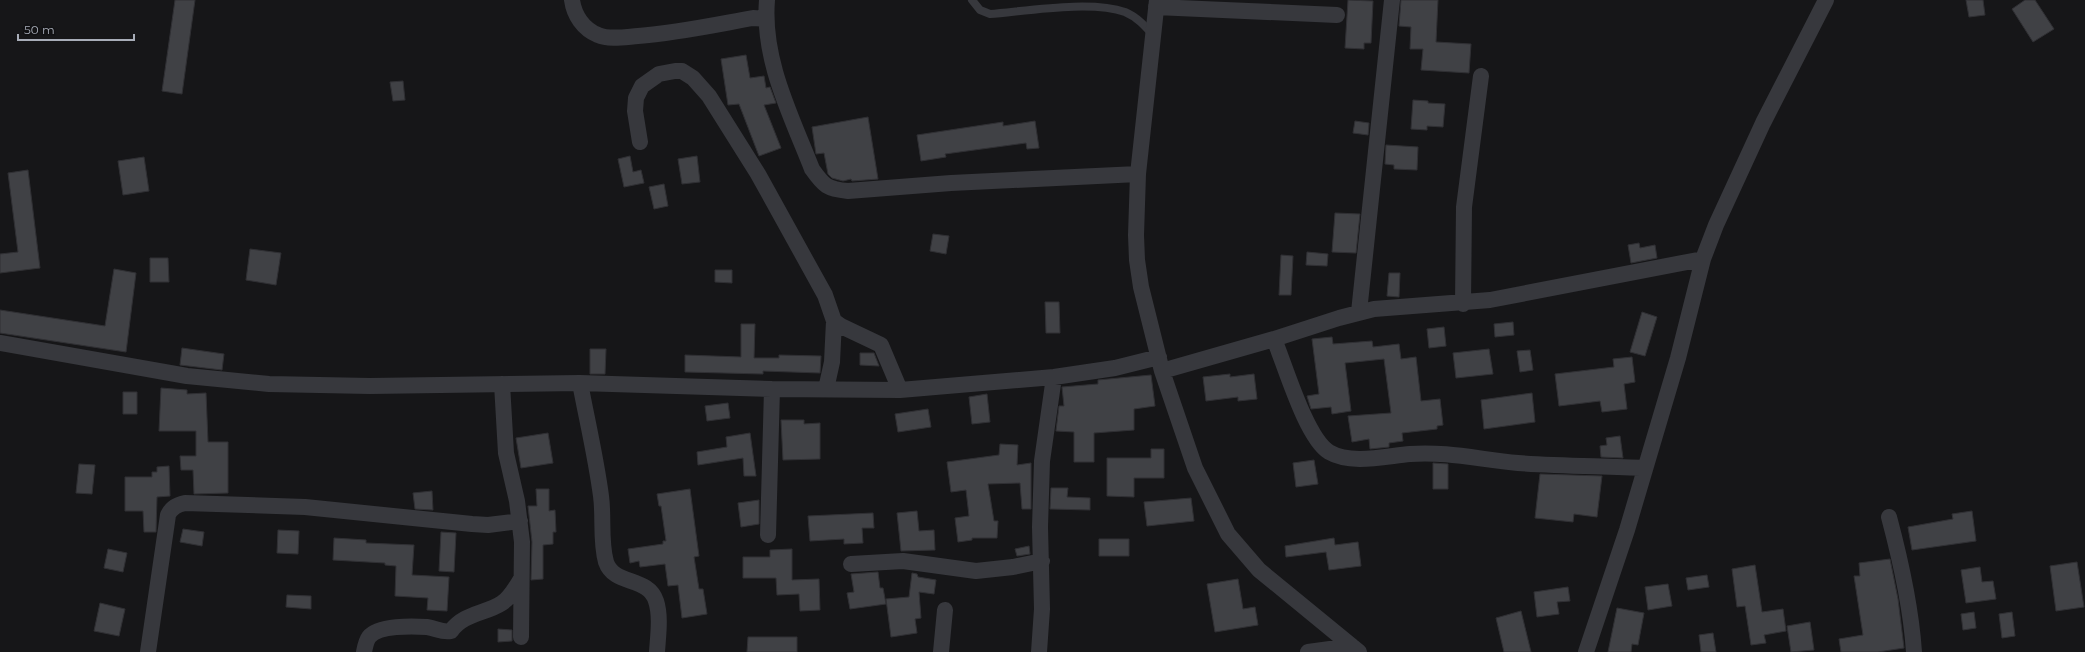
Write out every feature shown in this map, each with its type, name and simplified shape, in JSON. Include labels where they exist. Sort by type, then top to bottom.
[{"type":"street","points":[[572,0],[573,10],[582,23],[592,32],[604,37],[674,33],[752,18],[766,19]]},
{"type":"street","points":[[767,0],[766,19],[768,44],[773,69],[809,162],[822,183],[832,189],[848,191],[951,183],[1138,174]]},
{"type":"street","points":[[1359,312],[1378,144],[1392,0]]},
{"type":"street","points":[[1586,652],[1627,530],[1678,358],[1703,259],[1716,225],[1763,123],[1826,0]]},
{"type":"street","points":[[1337,15],[1157,4],[1138,174],[1137,260],[1141,287],[1160,364],[1195,468],[1228,534],[1259,570],[1355,649]]},
{"type":"street","points":[[640,142],[635,111],[636,98],[642,86],[659,74],[675,71],[682,72],[693,78],[709,96],[758,174],[825,295],[834,321],[832,362],[826,389]]},
{"type":"street","points":[[1463,304],[1464,207],[1481,76]]},
{"type":"street","points":[[0,343],[179,375],[269,384],[370,386],[580,383],[772,389],[900,390],[1054,377],[1115,368],[1160,364],[1274,339],[1359,312],[1391,307],[1463,304],[1490,300],[1703,259]]},
{"type":"street","points":[[834,321],[880,345],[900,390]]},
{"type":"street","points":[[1274,339],[1308,426],[1319,442],[1329,452],[1342,456],[1359,458],[1433,453],[1519,463],[1645,468]]},
{"type":"street","points":[[1039,652],[1042,609],[1040,527],[1042,461],[1054,377]]},
{"type":"street","points":[[580,383],[599,478],[605,558],[610,571],[616,576],[641,584],[654,594],[658,612],[657,652]]},
{"type":"street","points":[[502,384],[506,453],[520,522],[521,637]]},
{"type":"street","points":[[768,535],[772,389]]},
{"type":"street","points":[[148,652],[168,515],[171,509],[177,505],[185,503],[304,507],[488,525],[520,522]]},
{"type":"street","points":[[1890,517],[1905,577],[1912,624],[1914,652]]},
{"type":"street","points":[[852,564],[903,561],[976,571],[1006,568],[1042,561]]},
{"type":"street","points":[[364,652],[369,637],[381,630],[407,627],[428,628],[446,632],[451,630],[457,623],[467,617],[504,602],[521,579]]},
{"type":"street","points":[[941,652],[944,610]]},
{"type":"street","points":[[1308,652],[1355,649]]},
{"type":"lane","points":[[972,0],[980,10],[990,14],[1099,5],[1125,12],[1139,19],[1154,35]]},
{"type":"building","points":[[175,0],[195,0],[182,94],[162,91]]},
{"type":"building","points":[[1348,0],[1373,1],[1371,43],[1364,43],[1364,49],[1345,48]]},
{"type":"building","points":[[1401,0],[1438,0],[1436,42],[1471,44],[1469,73],[1421,70],[1423,49],[1410,49],[1411,27],[1399,26]]},
{"type":"building","points":[[1966,0],[1983,0],[1985,15],[1969,17]]},
{"type":"building","points":[[2025,0],[2035,0],[2054,29],[2033,42],[2012,9]]},
{"type":"building","points":[[746,55],[750,78],[764,76],[766,88],[770,87],[776,103],[764,105],[781,148],[759,156],[739,104],[728,105],[721,59]]},
{"type":"building","points":[[403,81],[405,100],[393,101],[390,82]]},
{"type":"building","points":[[1413,100],[1445,104],[1443,127],[1427,126],[1427,130],[1411,129]]},
{"type":"building","points":[[868,117],[878,179],[852,181],[851,179],[843,181],[832,178],[828,174],[824,153],[816,154],[812,127]]},
{"type":"building","points":[[1035,121],[1039,148],[1027,149],[1026,143],[945,154],[946,157],[921,161],[917,135],[1003,122],[1003,126]]},
{"type":"building","points":[[1355,121],[1369,123],[1368,135],[1353,133]]},
{"type":"building","points":[[1386,145],[1418,147],[1417,170],[1394,169],[1394,165],[1385,164]]},
{"type":"building","points":[[630,156],[633,172],[641,170],[644,183],[624,187],[618,159]]},
{"type":"building","points":[[697,156],[700,182],[682,184],[678,159]]},
{"type":"building","points":[[144,157],[149,191],[123,195],[118,161]]},
{"type":"building","points":[[28,170],[40,268],[0,273],[0,254],[18,252],[8,173]]},
{"type":"building","points":[[664,184],[668,206],[654,209],[649,187]]},
{"type":"building","points":[[1335,213],[1360,214],[1356,253],[1332,252]]},
{"type":"building","points":[[933,234],[949,236],[946,254],[930,251]]},
{"type":"building","points":[[1639,243],[1640,248],[1655,245],[1657,258],[1631,263],[1628,245]]},
{"type":"building","points":[[250,249],[281,253],[276,285],[246,280]]},
{"type":"building","points":[[1307,252],[1328,254],[1327,266],[1306,265]]},
{"type":"building","points":[[1281,255],[1293,256],[1291,295],[1279,295]]},
{"type":"building","points":[[150,258],[168,258],[169,282],[150,282]]},
{"type":"building","points":[[114,269],[136,273],[126,352],[0,333],[0,310],[105,326]]},
{"type":"building","points":[[715,270],[732,270],[732,283],[715,282]]},
{"type":"building","points":[[1389,273],[1400,273],[1399,297],[1387,296]]},
{"type":"building","points":[[1045,302],[1059,302],[1060,333],[1046,333]]},
{"type":"building","points":[[1642,312],[1657,317],[1645,356],[1630,352]]},
{"type":"building","points":[[1513,322],[1514,335],[1495,337],[1494,324]]},
{"type":"building","points":[[741,324],[755,324],[754,358],[779,358],[779,355],[821,356],[820,373],[763,371],[763,374],[685,372],[685,355],[741,357]]},
{"type":"building","points":[[1444,327],[1446,346],[1429,348],[1427,329]]},
{"type":"building","points":[[1332,337],[1333,344],[1372,341],[1373,347],[1399,344],[1401,359],[1416,357],[1421,401],[1440,399],[1443,425],[1437,426],[1437,429],[1402,433],[1403,441],[1389,443],[1389,447],[1370,449],[1369,439],[1352,442],[1348,416],[1391,413],[1384,359],[1345,363],[1351,411],[1332,414],[1331,407],[1311,409],[1307,396],[1319,394],[1312,339]]},
{"type":"building","points":[[182,348],[224,354],[222,370],[180,365]]},
{"type":"building","points":[[590,349],[606,349],[605,374],[590,374]]},
{"type":"building","points":[[1489,349],[1493,374],[1456,378],[1453,353]]},
{"type":"building","points":[[1530,350],[1533,370],[1520,372],[1517,351]]},
{"type":"building","points":[[860,353],[874,353],[879,366],[860,365]]},
{"type":"building","points":[[1632,357],[1635,382],[1624,384],[1627,409],[1602,412],[1600,401],[1559,406],[1555,374],[1614,367],[1613,359]]},
{"type":"building","points":[[1230,374],[1230,377],[1254,374],[1257,399],[1238,401],[1238,397],[1206,401],[1203,377]]},
{"type":"building","points":[[1151,375],[1155,406],[1134,409],[1134,430],[1094,433],[1094,462],[1074,462],[1074,432],[1056,431],[1059,406],[1064,406],[1062,387],[1098,384],[1098,380]]},
{"type":"building","points":[[161,388],[187,390],[187,394],[206,393],[208,442],[228,442],[228,493],[194,494],[193,470],[181,470],[180,456],[196,456],[196,431],[159,431]]},
{"type":"building","points":[[123,392],[137,392],[137,414],[123,414]]},
{"type":"building","points":[[1532,393],[1535,422],[1484,429],[1481,400]]},
{"type":"building","points":[[987,394],[990,422],[972,424],[969,397]]},
{"type":"building","points":[[728,403],[730,418],[707,421],[705,406]]},
{"type":"building","points":[[928,409],[931,427],[898,432],[895,414]]},
{"type":"building","points":[[781,420],[804,420],[804,424],[820,423],[820,459],[783,460]]},
{"type":"building","points":[[548,433],[553,463],[521,468],[516,438]]},
{"type":"building","points":[[750,433],[756,476],[744,476],[743,458],[698,465],[697,452],[727,447],[726,437]]},
{"type":"building","points":[[1620,436],[1623,458],[1601,457],[1600,446],[1607,445],[1606,438]]},
{"type":"building","points":[[1000,444],[1018,445],[1017,465],[1031,463],[1031,509],[1022,509],[1020,483],[988,484],[994,521],[998,521],[997,538],[972,538],[972,540],[958,542],[955,518],[969,516],[966,490],[951,492],[947,462],[999,455]]},
{"type":"building","points":[[1151,449],[1164,449],[1164,478],[1134,478],[1134,497],[1107,496],[1107,458],[1151,458]]},
{"type":"building","points":[[1314,460],[1318,484],[1296,487],[1293,463]]},
{"type":"building","points":[[1433,463],[1448,464],[1448,489],[1433,489]]},
{"type":"building","points":[[79,464],[95,465],[92,494],[76,493]]},
{"type":"building","points":[[169,466],[170,496],[157,497],[156,532],[144,532],[143,511],[125,511],[125,477],[152,477],[152,472],[157,472],[157,467]]},
{"type":"building","points":[[1540,474],[1602,476],[1597,517],[1574,514],[1573,522],[1535,518]]},
{"type":"building","points":[[1051,488],[1068,488],[1067,497],[1090,498],[1090,510],[1050,509]]},
{"type":"building","points":[[536,489],[549,489],[549,511],[555,510],[556,532],[553,532],[553,544],[543,545],[543,579],[531,580],[532,542],[528,506],[537,506]]},
{"type":"building","points":[[690,489],[699,556],[694,557],[699,589],[703,589],[707,614],[682,618],[678,585],[668,586],[665,564],[640,567],[639,561],[630,563],[628,549],[663,544],[663,541],[666,541],[661,506],[659,506],[657,494]]},
{"type":"building","points":[[432,491],[433,510],[415,509],[413,493]]},
{"type":"building","points":[[1191,498],[1194,521],[1147,526],[1144,502]]},
{"type":"building","points":[[759,500],[759,524],[741,527],[738,503]]},
{"type":"building","points":[[917,511],[919,531],[934,530],[935,550],[901,551],[897,513]]},
{"type":"building","points":[[1972,511],[1976,541],[1912,550],[1908,527],[1953,519],[1952,514]]},
{"type":"building","points":[[873,513],[874,528],[862,528],[863,543],[844,544],[844,539],[810,541],[808,516]]},
{"type":"building","points":[[183,529],[204,532],[202,546],[180,542]]},
{"type":"building","points":[[278,530],[299,531],[298,554],[277,553]]},
{"type":"building","points":[[441,532],[456,533],[454,572],[439,571]]},
{"type":"building","points":[[334,538],[366,540],[366,543],[414,545],[412,575],[449,577],[447,611],[427,610],[428,598],[395,596],[396,566],[385,565],[385,563],[333,560]]},
{"type":"building","points":[[1334,538],[1335,545],[1358,542],[1361,566],[1329,570],[1326,552],[1286,557],[1285,546]]},
{"type":"building","points":[[1099,539],[1129,539],[1129,556],[1099,556]]},
{"type":"building","points":[[1029,546],[1030,554],[1017,556],[1015,549]]},
{"type":"building","points":[[108,549],[127,553],[123,572],[104,568]]},
{"type":"building","points":[[792,549],[792,580],[819,579],[820,610],[800,611],[799,594],[777,595],[776,578],[743,578],[743,557],[770,557],[770,550]]},
{"type":"building","points":[[1890,559],[1898,599],[1904,648],[1878,652],[1841,652],[1839,639],[1863,635],[1854,576],[1860,576],[1859,563]]},
{"type":"building","points":[[2077,562],[2084,607],[2056,611],[2050,566]]},
{"type":"building","points":[[1755,565],[1762,612],[1783,609],[1786,631],[1764,635],[1766,643],[1751,645],[1745,606],[1737,607],[1732,569]]},
{"type":"building","points":[[1980,567],[1982,582],[1993,581],[1996,599],[1966,603],[1961,570]]},
{"type":"building","points":[[878,572],[880,588],[883,588],[886,604],[850,609],[847,593],[854,592],[851,574]]},
{"type":"building","points":[[912,573],[917,574],[918,577],[936,580],[934,594],[919,592],[921,618],[915,619],[917,633],[891,637],[886,599],[909,597]]},
{"type":"building","points":[[1707,575],[1709,587],[1688,590],[1686,578]]},
{"type":"building","points":[[1238,579],[1243,609],[1255,607],[1258,625],[1215,632],[1207,584]]},
{"type":"building","points":[[1668,584],[1672,606],[1648,610],[1645,587]]},
{"type":"building","points":[[1568,587],[1570,601],[1557,602],[1559,614],[1537,617],[1534,592]]},
{"type":"building","points":[[287,595],[311,596],[311,609],[286,607]]},
{"type":"building","points":[[100,603],[125,609],[119,636],[94,631]]},
{"type":"building","points":[[1617,608],[1644,613],[1638,645],[1632,644],[1631,652],[1608,652]]},
{"type":"building","points":[[1521,611],[1531,652],[1504,652],[1496,618]]},
{"type":"building","points":[[1974,612],[1976,628],[1963,630],[1961,614]]},
{"type":"building","points":[[2012,612],[2015,636],[2002,638],[1999,614]]},
{"type":"building","points":[[1810,622],[1814,650],[1791,652],[1787,626]]},
{"type":"building","points":[[498,629],[512,630],[512,641],[498,642]]},
{"type":"building","points":[[1713,633],[1716,652],[1701,652],[1699,635]]},
{"type":"building","points":[[748,637],[797,637],[797,652],[747,652]]}]
